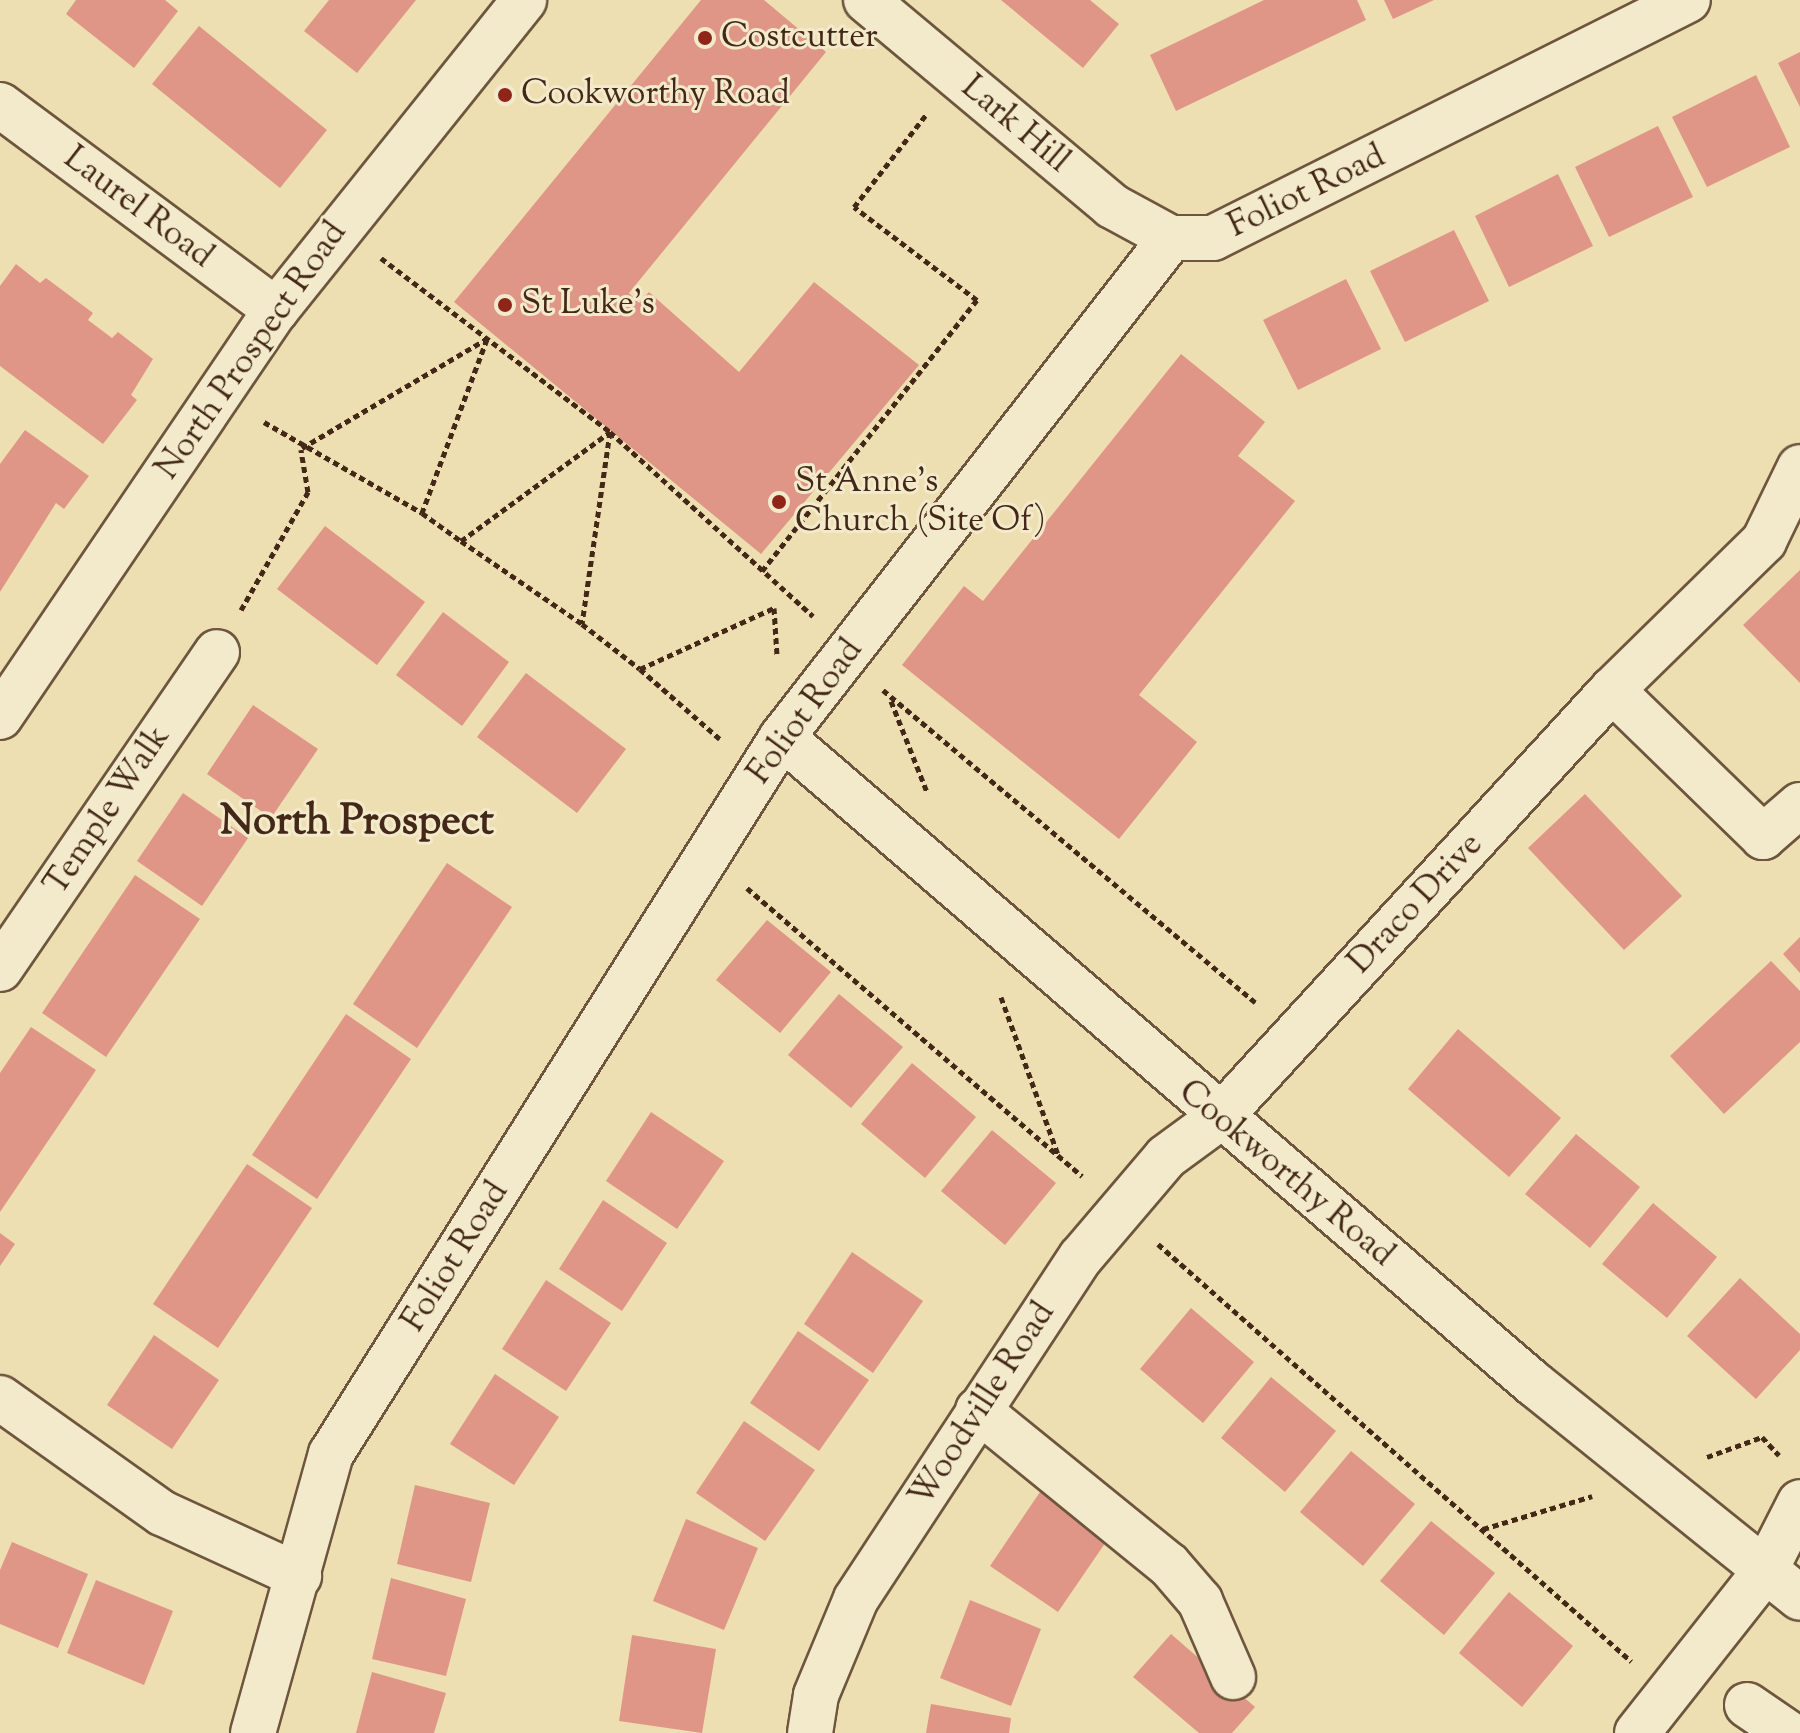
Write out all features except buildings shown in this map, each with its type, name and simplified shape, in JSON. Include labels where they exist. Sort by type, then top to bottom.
[{"type":"street","name":"North Prospect Road","points":[[0,717],[276,310],[339,225],[524,0]]},
{"type":"street","name":"Lark Hill","points":[[866,0],[1112,206],[1171,238]]},
{"type":"street","name":"Foliot Road","points":[[253,1733],[331,1454],[710,856],[782,737],[1171,238],[1213,238],[1688,0]]},
{"type":"street","name":"Laurel Road","points":[[0,105],[276,310]]},
{"type":"street","name":"Draco Drive","points":[[1219,1118],[1612,690],[1764,541],[1800,467]]},
{"type":"street","name":"Temple Walk","points":[[0,969],[217,652]]},
{"type":"street","points":[[1612,690],[1763,837],[1800,805]]},
{"type":"street","name":"Cookworthy Road","points":[[782,737],[1219,1118],[1800,1598]]},
{"type":"street","name":"Woodville Road","points":[[810,1733],[816,1695],[856,1599],[978,1410],[1081,1257],[1166,1157],[1219,1118]]},
{"type":"street","points":[[0,1398],[162,1513],[299,1576]]},
{"type":"street","points":[[978,1410],[1169,1565],[1200,1601],[1233,1677]]},
{"type":"street","points":[[1637,1733],[1765,1571],[1800,1502]]},
{"type":"street","points":[[1747,1705],[1788,1733]]},
{"type":"path","points":[[762,571],[977,300],[854,207],[957,76]]},
{"type":"path","points":[[339,225],[610,432],[850,650]]},
{"type":"path","points":[[301,449],[487,339]]},
{"type":"path","points":[[422,513],[487,339]]},
{"type":"path","points":[[461,541],[610,432]]},
{"type":"path","points":[[582,624],[610,432]]},
{"type":"path","points":[[301,449],[422,513],[582,624],[640,669],[759,773]]},
{"type":"path","points":[[217,652],[308,492],[301,449]]},
{"type":"path","points":[[640,669],[774,608],[782,737]]},
{"type":"path","points":[[890,698],[1295,1035]]},
{"type":"path","points":[[710,856],[1121,1211],[1668,1694]]},
{"type":"place","name":"Costcutter","points":[[705,38]]},
{"type":"place","name":"Cookworthy Road","points":[[505,95]]},
{"type":"place","name":"St Luke's","points":[[505,305]]},
{"type":"place","name":"St Anne's Church (Site Of)","points":[[779,502]]},
{"type":"district","name":"North Prospect","points":[[357,823]]}]
